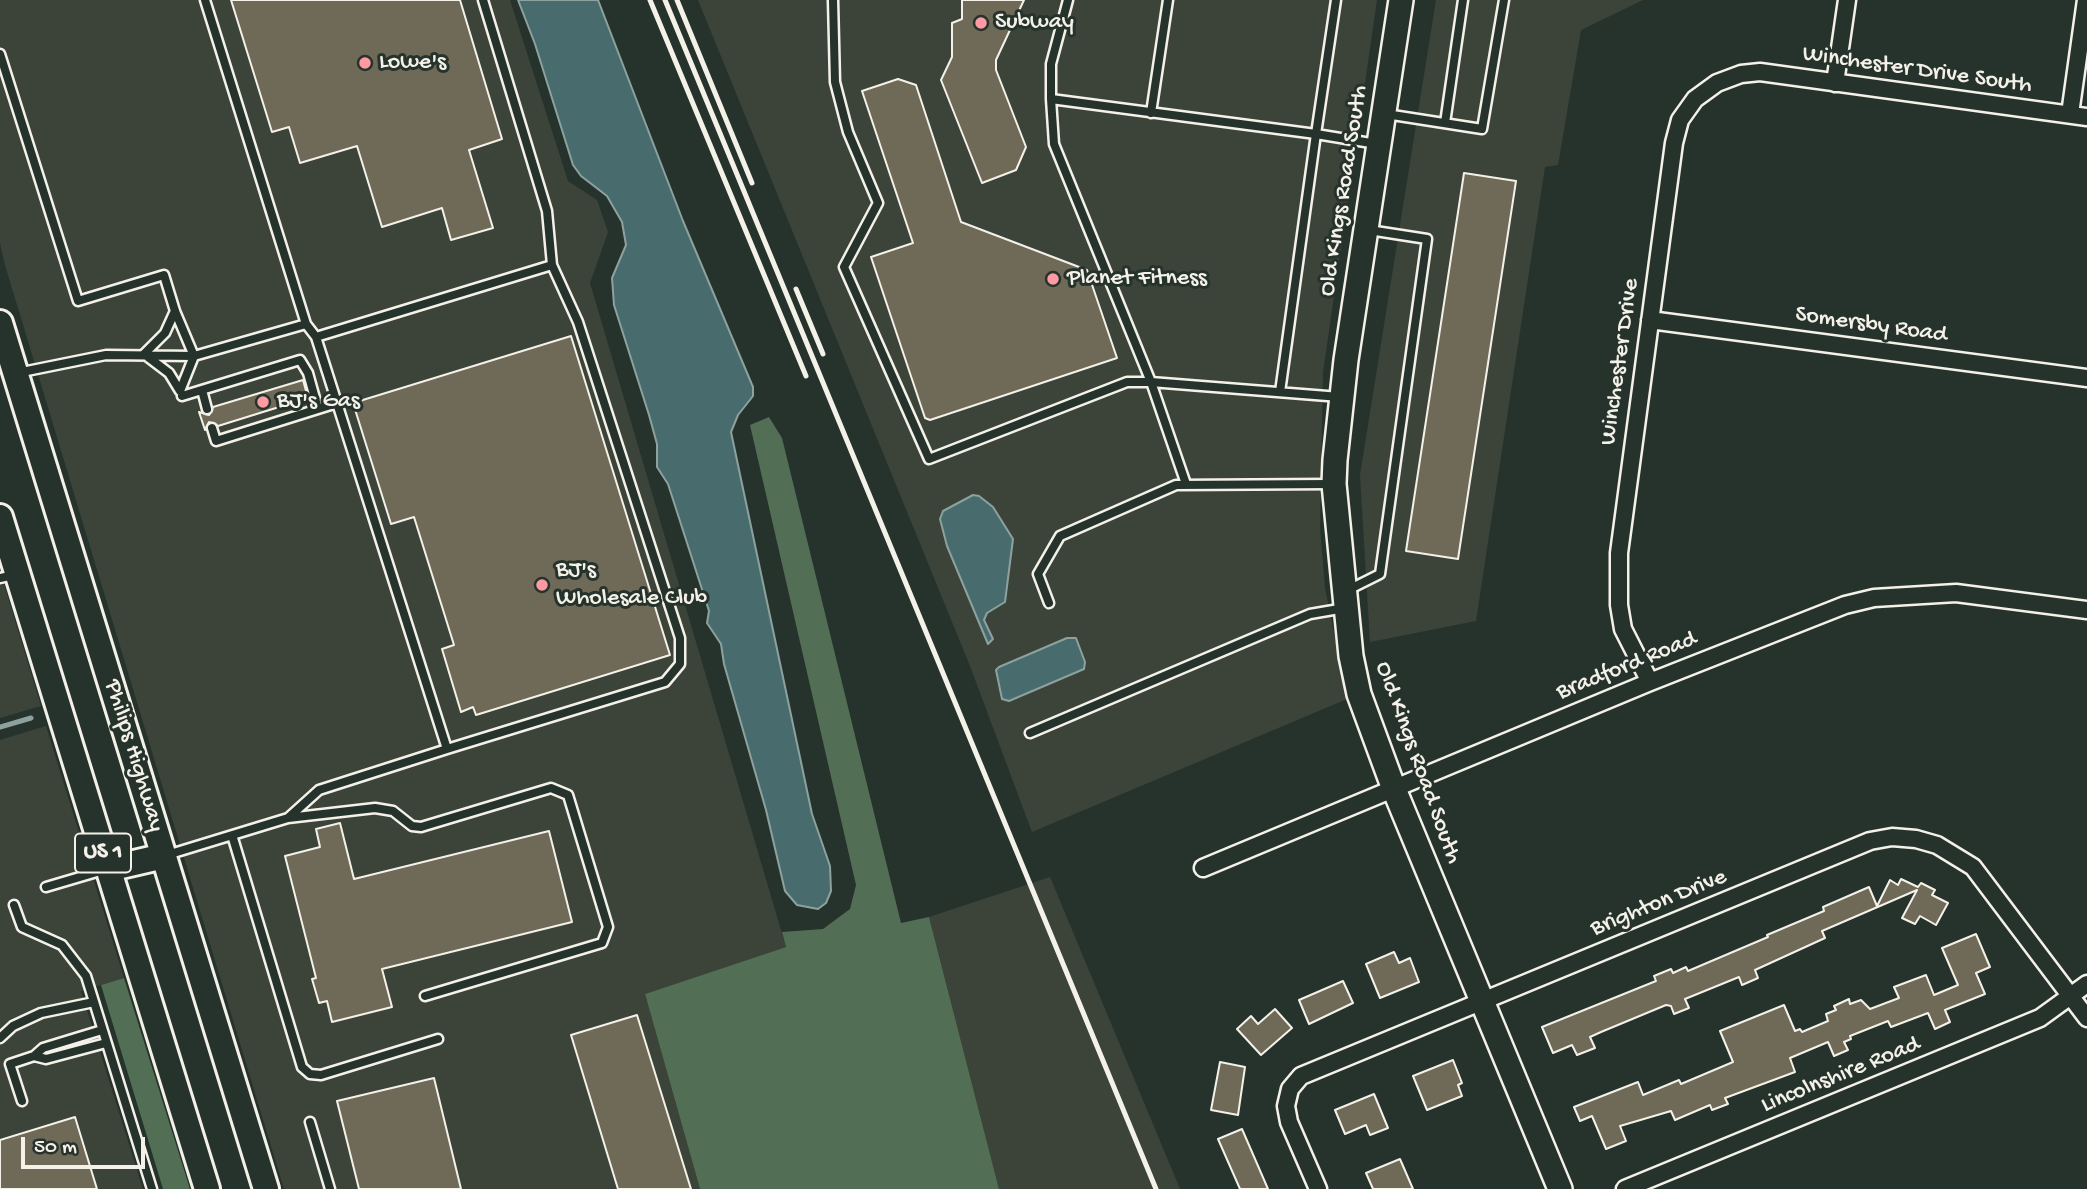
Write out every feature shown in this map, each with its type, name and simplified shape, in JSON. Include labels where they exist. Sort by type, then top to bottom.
[{"type":"main road","name":"Philips Highway","points":[[0,323],[8,376],[164,856],[266,1189]]},
{"type":"main road","name":"US 1","points":[[0,517],[9,576],[108,869],[207,1189]]},
{"type":"main road","points":[[108,869],[164,856]]},
{"type":"street","name":"Old Kings Road South","points":[[1401,0],[1342,398],[1334,484],[1344,600],[1359,694],[1394,789],[1560,1189]]},
{"type":"street","points":[[1835,83],[1847,0]]},
{"type":"street","points":[[2070,114],[2086,0]]},
{"type":"street","name":"Winchester Drive South","points":[[1741,74],[1760,72],[2087,117]]},
{"type":"street","name":"Winchester Drive","points":[[1650,682],[1623,629],[1617,578],[1674,144],[1680,120],[1695,99],[1717,83],[1741,74]]},
{"type":"street","name":"Somersby Road","points":[[1650,320],[2087,378]]},
{"type":"street","name":"Bradford Road","points":[[1203,869],[1815,615],[1874,598],[1956,593],[2087,610]]},
{"type":"street","name":"Brighton Drive","points":[[1318,1189],[1289,1122],[1286,1105],[1290,1089],[1301,1076],[1870,841],[1916,839],[1937,845],[1973,867],[2087,1018]]},
{"type":"street","name":"Lincolnshire Road","points":[[1625,1189],[2040,1018],[2087,984]]},
{"type":"lane","points":[[205,0],[306,324],[316,337],[447,749]]},
{"type":"lane","points":[[288,818],[319,790],[665,682],[680,664],[680,638],[579,322],[552,265],[547,211],[484,0]]},
{"type":"lane","points":[[834,0],[835,82],[848,132],[878,203],[844,267],[929,459],[1126,382],[1342,398]]},
{"type":"lane","points":[[1068,0],[1051,64],[1054,144],[1151,382],[1186,484]]},
{"type":"lane","points":[[1151,113],[1168,0]]},
{"type":"lane","points":[[1280,392],[1336,0]]},
{"type":"lane","points":[[1445,123],[1463,0]]},
{"type":"lane","points":[[1383,113],[1482,129],[1504,0]]},
{"type":"lane","points":[[0,54],[78,301],[164,275],[175,311],[194,356],[180,391],[169,373],[144,354]]},
{"type":"lane","points":[[1051,99],[1316,134],[1378,145]]},
{"type":"lane","points":[[1030,733],[1344,600],[1380,574],[1427,239],[1366,229]]},
{"type":"lane","points":[[316,337],[552,265]]},
{"type":"lane","points":[[144,354],[165,332],[175,311]]},
{"type":"lane","points":[[8,376],[106,355],[194,356],[306,324]]},
{"type":"lane","points":[[182,396],[300,360],[308,373],[318,409]]},
{"type":"lane","points":[[202,390],[207,409]]},
{"type":"lane","points":[[212,428],[216,441],[337,403]]},
{"type":"lane","points":[[1049,603],[1038,574],[1060,536],[1176,485],[1334,484]]},
{"type":"lane","points":[[164,856],[288,818],[375,808],[393,811],[412,826],[421,827],[551,788],[568,795],[608,927],[602,943],[425,996]]},
{"type":"lane","points":[[232,835],[302,1067],[310,1074],[321,1075],[438,1039]]},
{"type":"lane","points":[[46,887],[108,869]]},
{"type":"lane","points":[[14,905],[22,928],[62,945],[86,976],[152,1189]]},
{"type":"lane","points":[[0,1038],[13,1026],[41,1013],[94,1002]]},
{"type":"lane","points":[[22,1101],[10,1063],[34,1056],[43,1048],[102,1030]]},
{"type":"lane","points":[[34,1056],[46,1059],[106,1043]]},
{"type":"lane","points":[[310,1122],[330,1189]]},
{"type":"shaded area","points":[[0,0],[510,0],[568,181],[597,200],[608,232],[590,283],[786,947],[645,994],[700,1189],[284,1189],[5,265],[0,243]]},
{"type":"shaded area","points":[[698,0],[1377,0],[1323,372],[1320,528],[1325,588],[1347,699],[1032,832],[970,666]]},
{"type":"shaded area","points":[[1436,0],[1643,0],[1581,30],[1558,165],[1545,167],[1476,621],[1370,642],[1360,475]]},
{"type":"shaded area","points":[[0,571],[41,706],[0,718]]},
{"type":"shaded area","points":[[46,726],[124,978],[81,991],[143,1189],[0,1189],[0,740]]},
{"type":"shaded area","points":[[1050,877],[1180,1189],[999,1189],[929,917]]},
{"type":"green space","points":[[769,417],[782,438],[901,923],[929,917],[999,1189],[700,1189],[645,994],[786,947],[782,932],[823,929],[850,909],[856,885],[750,425]]},
{"type":"green space","points":[[124,978],[190,1189],[163,1189],[101,985]]},
{"type":"water","points":[[518,0],[598,0],[683,221],[753,387],[753,396],[738,415],[731,432],[812,814],[830,866],[831,891],[826,903],[818,909],[797,905],[785,891],[766,810],[724,664],[721,644],[707,623],[709,611],[668,484],[657,467],[657,444],[614,305],[612,278],[626,245],[622,222],[607,196],[581,176],[573,165],[535,44]]},
{"type":"water","points":[[973,495],[979,496],[993,507],[1013,539],[1005,602],[987,613],[984,620],[993,639],[988,644],[947,546],[940,519],[943,511]]},
{"type":"water","points":[[1067,638],[1076,638],[1085,662],[1084,669],[1009,701],[1002,699],[996,670],[999,667]]},
{"type":"building","name":"Lowe's","points":[[231,0],[460,0],[502,139],[469,150],[493,228],[451,240],[442,208],[382,227],[357,146],[300,163],[289,127],[272,132]]},
{"type":"building","points":[[962,0],[1024,0],[996,60],[996,70],[1026,147],[1016,170],[982,183],[941,80],[952,57],[952,23],[962,19]]},
{"type":"building","points":[[898,79],[916,85],[961,222],[1087,270],[1117,358],[930,420],[925,418],[871,257],[913,243],[862,91]]},
{"type":"building","points":[[1464,173],[1516,181],[1458,559],[1406,551]]},
{"type":"building","name":"BJ's Wholesale Club","points":[[571,336],[670,655],[476,715],[473,707],[461,712],[442,649],[454,645],[414,517],[391,524],[353,403]]},
{"type":"building","name":"BJ's Gas","points":[[303,380],[308,398],[218,426],[209,422],[205,430],[199,412],[209,415],[213,407]]},
{"type":"building","points":[[340,823],[354,879],[549,831],[572,922],[382,969],[392,1007],[332,1022],[327,1001],[319,1003],[312,979],[316,978],[285,856],[320,847],[316,829]]},
{"type":"building","points":[[1901,879],[1918,887],[1921,883],[1935,890],[1932,895],[1948,903],[1936,925],[1920,916],[1915,924],[1902,918],[1917,890],[1822,931],[1825,938],[1755,970],[1758,978],[1742,985],[1739,977],[1685,999],[1689,1008],[1674,1014],[1671,1006],[1666,1005],[1601,1032],[1590,1037],[1595,1048],[1577,1055],[1572,1045],[1553,1053],[1542,1027],[1656,981],[1654,976],[1671,969],[1673,973],[1686,967],[1688,971],[1768,937],[1767,935],[1824,911],[1823,907],[1869,887],[1877,906],[1890,880],[1898,885]]},
{"type":"building","points":[[1976,934],[1990,967],[1976,973],[1985,994],[1945,1010],[1950,1022],[1935,1029],[1928,1013],[1891,1027],[1888,1021],[1850,1036],[1851,1039],[1844,1042],[1848,1050],[1834,1056],[1828,1042],[1790,1058],[1795,1072],[1725,1098],[1728,1104],[1712,1110],[1710,1105],[1675,1120],[1671,1111],[1620,1126],[1626,1141],[1606,1149],[1592,1116],[1580,1121],[1574,1107],[1638,1082],[1643,1095],[1679,1080],[1681,1084],[1733,1062],[1720,1031],[1784,1005],[1795,1031],[1800,1029],[1802,1032],[1828,1021],[1826,1014],[1836,1010],[1834,1006],[1849,999],[1850,1004],[1861,1000],[1870,1009],[1899,998],[1894,987],[1926,975],[1934,995],[1958,985],[1942,948]]},
{"type":"building","points":[[1394,952],[1399,963],[1410,958],[1419,982],[1380,998],[1366,964]]},
{"type":"building","points":[[1343,981],[1353,1003],[1309,1024],[1299,1000]]},
{"type":"building","points":[[1275,1009],[1292,1028],[1261,1055],[1237,1029],[1251,1016],[1258,1024]]},
{"type":"building","points":[[637,1015],[691,1189],[618,1189],[571,1035]]},
{"type":"building","points":[[1453,1060],[1462,1083],[1458,1085],[1462,1096],[1427,1110],[1413,1076]]},
{"type":"building","points":[[1220,1062],[1245,1067],[1238,1115],[1211,1110]]},
{"type":"building","points":[[434,1078],[461,1189],[359,1189],[337,1101]]},
{"type":"building","points":[[1374,1094],[1388,1128],[1370,1135],[1366,1125],[1345,1134],[1335,1110]]},
{"type":"building","points":[[75,1117],[97,1189],[0,1189],[0,1140]]},
{"type":"building","points":[[1242,1129],[1268,1189],[1240,1189],[1218,1139]]},
{"type":"building","points":[[1400,1159],[1413,1189],[1373,1189],[1366,1173]]},
{"type":"waterway","points":[[0,727],[31,718]]},
{"type":"railway","points":[[650,0],[806,376]]},
{"type":"railway","points":[[665,0],[1156,1189]]},
{"type":"railway","points":[[677,0],[752,183]]},
{"type":"railway","points":[[796,289],[823,354]]},
{"type":"place","name":"Subway","points":[[981,23]]},
{"type":"place","name":"Lowe's","points":[[365,63]]},
{"type":"place","name":"Planet Fitness","points":[[1053,279]]},
{"type":"place","name":"BJ's Gas","points":[[263,402]]},
{"type":"place","name":"BJ's Wholesale Club","points":[[542,585]]}]
